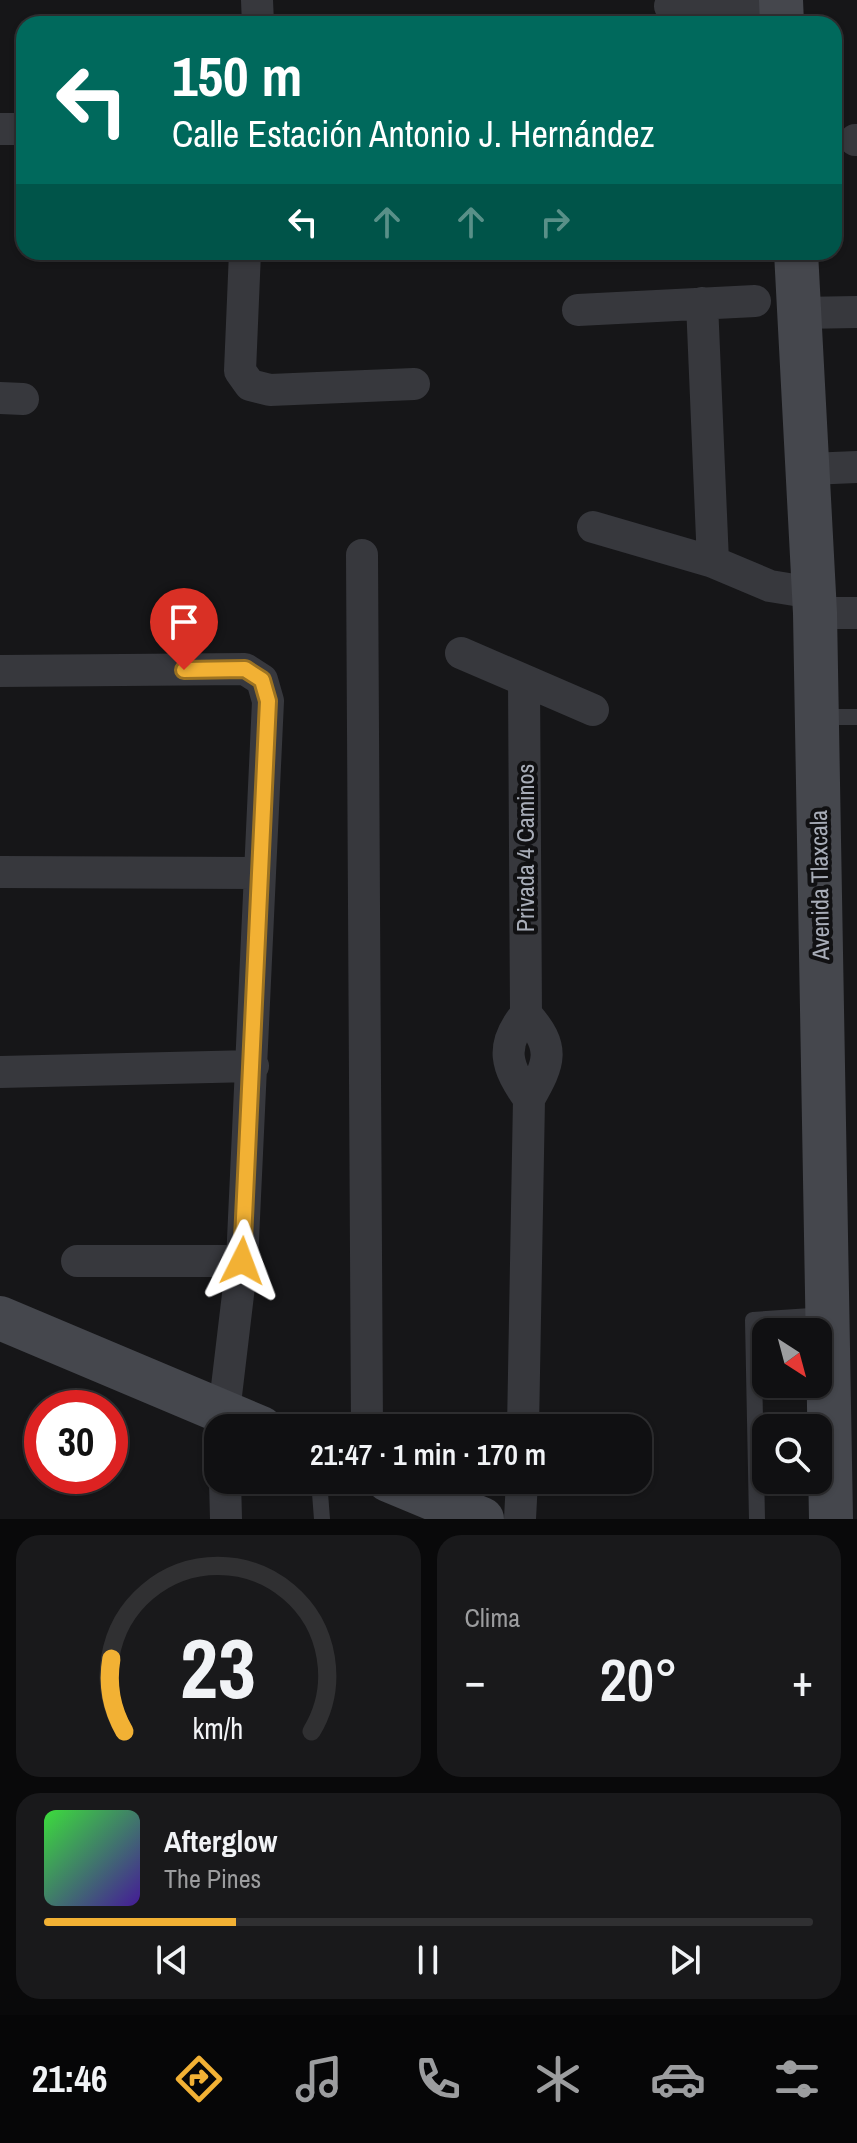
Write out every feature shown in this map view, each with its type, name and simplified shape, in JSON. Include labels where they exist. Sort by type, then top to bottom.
[{"type":"street","points":[[670,10],[773,7]]},
{"type":"street","points":[[245,260],[240,371],[250,385],[270,390],[414,384]]},
{"type":"street","name":"Avenida Tlaxcala","points":[[797,260],[809,469],[828,606],[836,717],[827,1315],[836,1416],[831,1519]]},
{"type":"street","points":[[578,310],[755,301]]},
{"type":"street","points":[[702,303],[713,562]]},
{"type":"street","points":[[800,313],[857,312]]},
{"type":"street","points":[[809,469],[857,467]]},
{"type":"street","points":[[593,527],[713,562],[828,606]]},
{"type":"street","points":[[362,555],[367,1414]]},
{"type":"street","points":[[461,653],[593,710]]},
{"type":"street","points":[[0,671],[245,669],[262,680],[268,701],[236,1414]]},
{"type":"street","name":"Privada 4 Caminos","points":[[523,1414],[529,1099],[515,1079],[507,1056],[511,1031],[526,1014],[524,681]]},
{"type":"street","points":[[0,872],[260,873]]},
{"type":"street","points":[[0,1072],[253,1066]]},
{"type":"street","points":[[77,1261],[242,1261]]},
{"type":"street","points":[[0,1318],[216,1414]]},
{"type":"street","points":[[225,1494],[226,1519]]},
{"type":"street","points":[[411,1494],[482,1519]]},
{"type":"street","points":[[520,1519],[521,1494]]},
{"type":"lane","points":[[757,1519],[753,1320],[827,1315]]},
{"type":"lane","points":[[320,1494],[322,1519]]},
{"type":"route","points":[[184,670],[245,669],[262,680],[268,701],[242,1261]]}]
